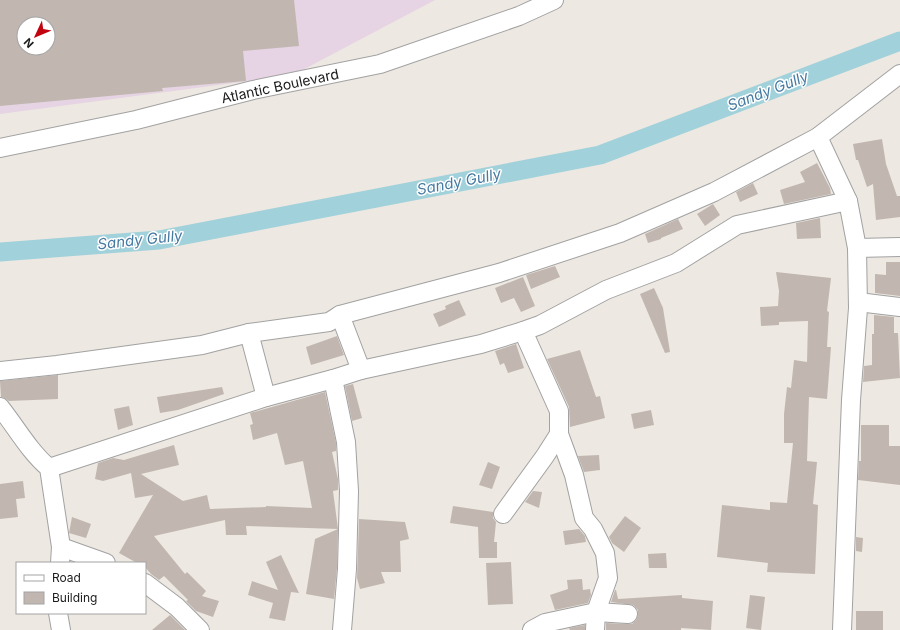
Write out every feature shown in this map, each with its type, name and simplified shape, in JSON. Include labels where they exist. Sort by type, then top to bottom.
[{"type":"street","name":"Atlantic Boulevard","points":[[0,148],[136,120],[253,90],[380,64],[519,16],[554,0]]},
{"type":"street","points":[[0,370],[57,365],[202,345],[249,333],[329,322],[340,315],[499,273],[620,233],[714,192],[818,137],[900,74]]},
{"type":"street","points":[[818,137],[848,201],[857,248],[858,302],[851,400],[842,630]]},
{"type":"street","points":[[48,468],[266,397],[361,370],[481,344],[523,331],[540,325],[606,290],[676,263],[737,225],[848,201]]},
{"type":"street","points":[[857,248],[900,247]]},
{"type":"street","points":[[858,302],[900,307]]},
{"type":"street","points":[[340,315],[361,370]]},
{"type":"street","points":[[523,331],[559,411],[559,434],[574,474],[584,518],[593,529],[605,553],[608,578],[596,612],[595,630]]},
{"type":"street","points":[[249,333],[266,397]]},
{"type":"street","points":[[333,379],[346,442],[349,491],[347,569],[342,630]]},
{"type":"street","points":[[0,407],[11,420],[38,459],[48,468],[61,555],[100,562]]},
{"type":"street","points":[[503,514],[559,434]]},
{"type":"street","points":[[146,584],[177,607],[200,630]]},
{"type":"street","points":[[532,630],[545,623],[596,612],[628,614]]},
{"type":"street","points":[[58,614],[61,630]]},
{"type":"shaded area","points":[[0,0],[435,0],[293,75],[0,114]]},
{"type":"building","points":[[0,0],[294,0],[299,46],[243,51],[246,81],[162,88],[163,91],[0,106]]},
{"type":"building","points":[[882,139],[886,164],[897,196],[900,196],[900,217],[876,220],[873,184],[867,187],[858,160],[856,160],[853,144]]},
{"type":"building","points":[[817,163],[830,188],[831,194],[784,204],[780,190],[805,182],[800,172]]},
{"type":"building","points":[[753,183],[758,194],[740,202],[736,192]]},
{"type":"building","points":[[713,204],[720,215],[705,226],[697,214]]},
{"type":"building","points":[[820,218],[821,238],[797,239],[796,223]]},
{"type":"building","points":[[678,219],[683,229],[648,243],[645,234]]},
{"type":"building","points":[[886,262],[900,262],[900,296],[875,293],[875,274],[886,275]]},
{"type":"building","points":[[555,266],[560,277],[531,289],[526,275]]},
{"type":"building","points":[[776,272],[831,278],[827,311],[829,312],[827,347],[831,347],[827,399],[809,397],[807,461],[817,462],[813,504],[818,505],[815,574],[767,572],[768,563],[717,557],[722,505],[770,510],[770,502],[787,503],[793,443],[784,443],[784,414],[787,387],[791,388],[794,360],[807,362],[808,321],[779,322],[779,325],[761,326],[760,307],[778,306],[779,291]]},
{"type":"building","points":[[523,277],[535,306],[521,312],[514,298],[501,303],[495,288]]},
{"type":"building","points":[[654,288],[663,308],[670,352],[665,353],[640,294]]},
{"type":"building","points":[[459,300],[466,315],[439,327],[433,314],[446,309],[445,306]]},
{"type":"building","points":[[874,315],[894,317],[894,333],[898,333],[900,378],[863,382],[864,366],[872,365],[872,334],[874,334]]},
{"type":"building","points":[[337,336],[344,355],[311,365],[306,347]]},
{"type":"building","points":[[516,344],[524,368],[508,373],[504,363],[500,365],[495,351]]},
{"type":"building","points":[[580,350],[596,397],[600,396],[605,418],[570,427],[569,407],[547,359]]},
{"type":"building","points":[[58,375],[58,399],[9,401],[1,397],[0,381]]},
{"type":"building","points":[[353,384],[362,418],[352,421],[345,386]]},
{"type":"building","points":[[222,387],[224,394],[178,410],[160,413],[157,397]]},
{"type":"building","points":[[325,392],[336,443],[336,451],[332,452],[338,479],[338,490],[333,491],[338,529],[246,526],[247,535],[226,535],[225,520],[154,536],[185,574],[187,572],[206,591],[202,596],[219,601],[213,617],[196,611],[186,601],[188,600],[164,576],[159,580],[151,574],[146,568],[146,562],[135,562],[119,553],[153,495],[135,498],[131,473],[103,481],[95,479],[98,463],[113,458],[124,460],[174,445],[179,465],[141,474],[183,501],[207,495],[210,509],[266,506],[312,508],[303,461],[285,465],[277,433],[253,440],[250,425],[253,424],[250,413]]},
{"type":"building","points":[[129,406],[133,425],[118,430],[114,409]]},
{"type":"building","points":[[651,410],[654,425],[634,429],[631,414]]},
{"type":"building","points":[[861,425],[889,425],[889,446],[900,446],[900,485],[858,480],[859,461],[861,461]]},
{"type":"building","points":[[599,455],[600,470],[584,472],[578,456]]},
{"type":"building","points":[[488,462],[500,467],[492,489],[479,485]]},
{"type":"building","points":[[23,481],[25,498],[16,499],[18,517],[0,519],[0,484]]},
{"type":"building","points":[[533,491],[542,492],[539,508],[525,502]]},
{"type":"building","points":[[453,506],[493,512],[493,518],[496,522],[494,542],[497,542],[497,558],[479,558],[478,527],[450,523]]},
{"type":"building","points":[[625,516],[641,528],[624,552],[612,543],[609,537]]},
{"type":"building","points":[[72,517],[91,524],[86,538],[69,533]]},
{"type":"building","points":[[359,519],[405,522],[409,539],[400,541],[401,572],[381,572],[385,583],[360,589],[357,578]]},
{"type":"building","points":[[338,529],[337,568],[334,599],[306,594],[315,539]]},
{"type":"building","points":[[579,529],[585,536],[586,542],[565,545],[563,531]]},
{"type":"building","points":[[856,537],[863,538],[862,552],[856,551]]},
{"type":"building","points":[[666,553],[667,568],[649,568],[648,554]]},
{"type":"building","points":[[281,555],[299,593],[291,592],[285,621],[269,618],[273,603],[248,595],[252,581],[278,590],[266,562]]},
{"type":"building","points":[[511,562],[513,604],[488,605],[486,563]]},
{"type":"building","points":[[582,579],[583,590],[590,589],[591,595],[588,603],[555,610],[550,595],[568,589],[567,580]]},
{"type":"building","points":[[615,590],[618,599],[682,595],[682,598],[713,601],[711,630],[681,628],[681,630],[606,630],[606,623],[632,624],[638,615],[638,610],[633,605],[611,602]]},
{"type":"building","points":[[750,595],[765,597],[761,630],[746,628]]},
{"type":"building","points":[[856,611],[883,611],[883,630],[856,630]]},
{"type":"building","points":[[170,615],[185,630],[152,630]]},
{"type":"building","points":[[585,625],[585,630],[570,630],[569,628]]},
{"type":"waterway","name":"Sandy Gully","points":[[0,252],[159,240],[600,155],[900,41]]}]
